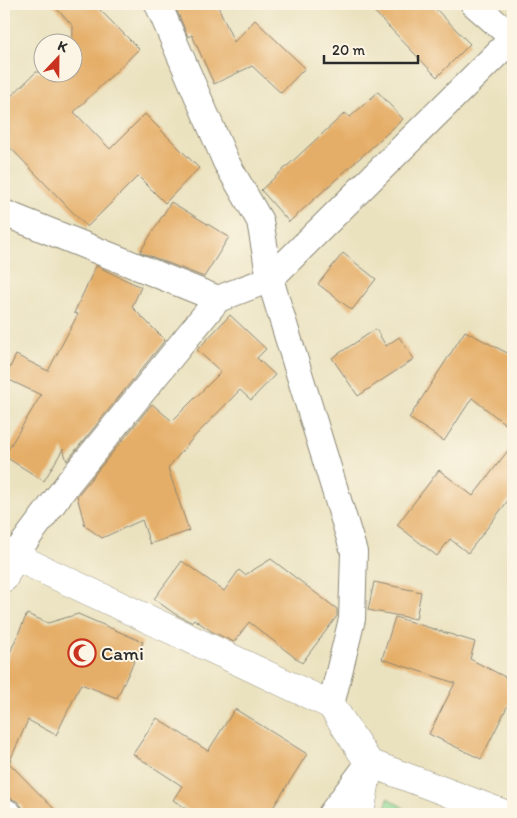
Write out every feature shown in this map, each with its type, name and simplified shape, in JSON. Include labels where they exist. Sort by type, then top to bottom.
[{"type":"street","points":[[158,4],[226,162],[260,221],[270,279],[354,552],[352,619],[331,705]]},
{"type":"street","points":[[474,4],[513,38],[270,279],[218,299],[69,482],[7,562],[331,705],[369,763],[505,814]]},
{"type":"street","points":[[4,213],[218,299]]},
{"type":"street","points":[[331,814],[369,763]]},
{"type":"street","points":[[360,814],[369,763]]},
{"type":"street","points":[[4,811],[9,814]]},
{"type":"green space","points":[[388,798],[413,814],[383,814]]},
{"type":"building","points":[[52,4],[94,4],[139,49],[74,112],[110,149],[145,114],[199,168],[165,203],[138,176],[87,227],[4,141],[4,103],[32,76],[32,82],[82,82],[82,32],[73,32],[73,26]]},
{"type":"building","points":[[174,4],[217,4],[234,42],[255,20],[305,68],[281,93],[252,66],[214,84],[192,35],[188,37]]},
{"type":"building","points":[[367,4],[431,4],[470,44],[437,77]]},
{"type":"building","points":[[378,92],[403,119],[289,222],[261,190],[345,113],[350,117]]},
{"type":"building","points":[[171,202],[229,237],[204,277],[140,252]]},
{"type":"building","points":[[343,253],[376,279],[352,310],[318,284]]},
{"type":"building","points":[[96,266],[141,287],[132,307],[165,340],[67,461],[63,449],[44,481],[4,456],[41,395],[5,378],[16,355],[48,371],[78,314],[74,313]]},
{"type":"building","points":[[230,315],[266,349],[257,358],[275,375],[251,400],[240,390],[193,438],[168,468],[189,531],[150,544],[142,520],[102,538],[85,526],[77,496],[152,404],[172,421],[221,372],[197,350]]},
{"type":"building","points":[[376,329],[386,346],[399,337],[414,359],[358,396],[332,358]]},
{"type":"building","points":[[465,331],[513,356],[513,430],[472,398],[444,441],[409,418]]},
{"type":"building","points":[[513,444],[513,494],[468,553],[450,539],[437,556],[397,525],[439,470],[473,496]]},
{"type":"building","points":[[271,559],[337,609],[337,616],[302,663],[249,622],[234,642],[211,631],[194,619],[191,622],[175,614],[154,599],[182,561],[224,591],[239,570],[245,575]]},
{"type":"building","points":[[374,582],[421,592],[416,619],[368,610]]},
{"type":"building","points":[[27,614],[48,623],[78,614],[143,642],[117,698],[81,684],[56,735],[28,720],[9,763],[59,814],[24,814],[22,807],[17,801],[4,796],[4,666]]},
{"type":"building","points":[[395,617],[475,642],[470,659],[513,681],[513,695],[481,759],[429,734],[455,683],[382,659]]},
{"type":"building","points":[[235,709],[307,754],[269,814],[195,814],[173,800],[182,786],[133,754],[157,718],[208,751]]},
{"type":"place","name":"Cami","points":[[82,653]]}]
